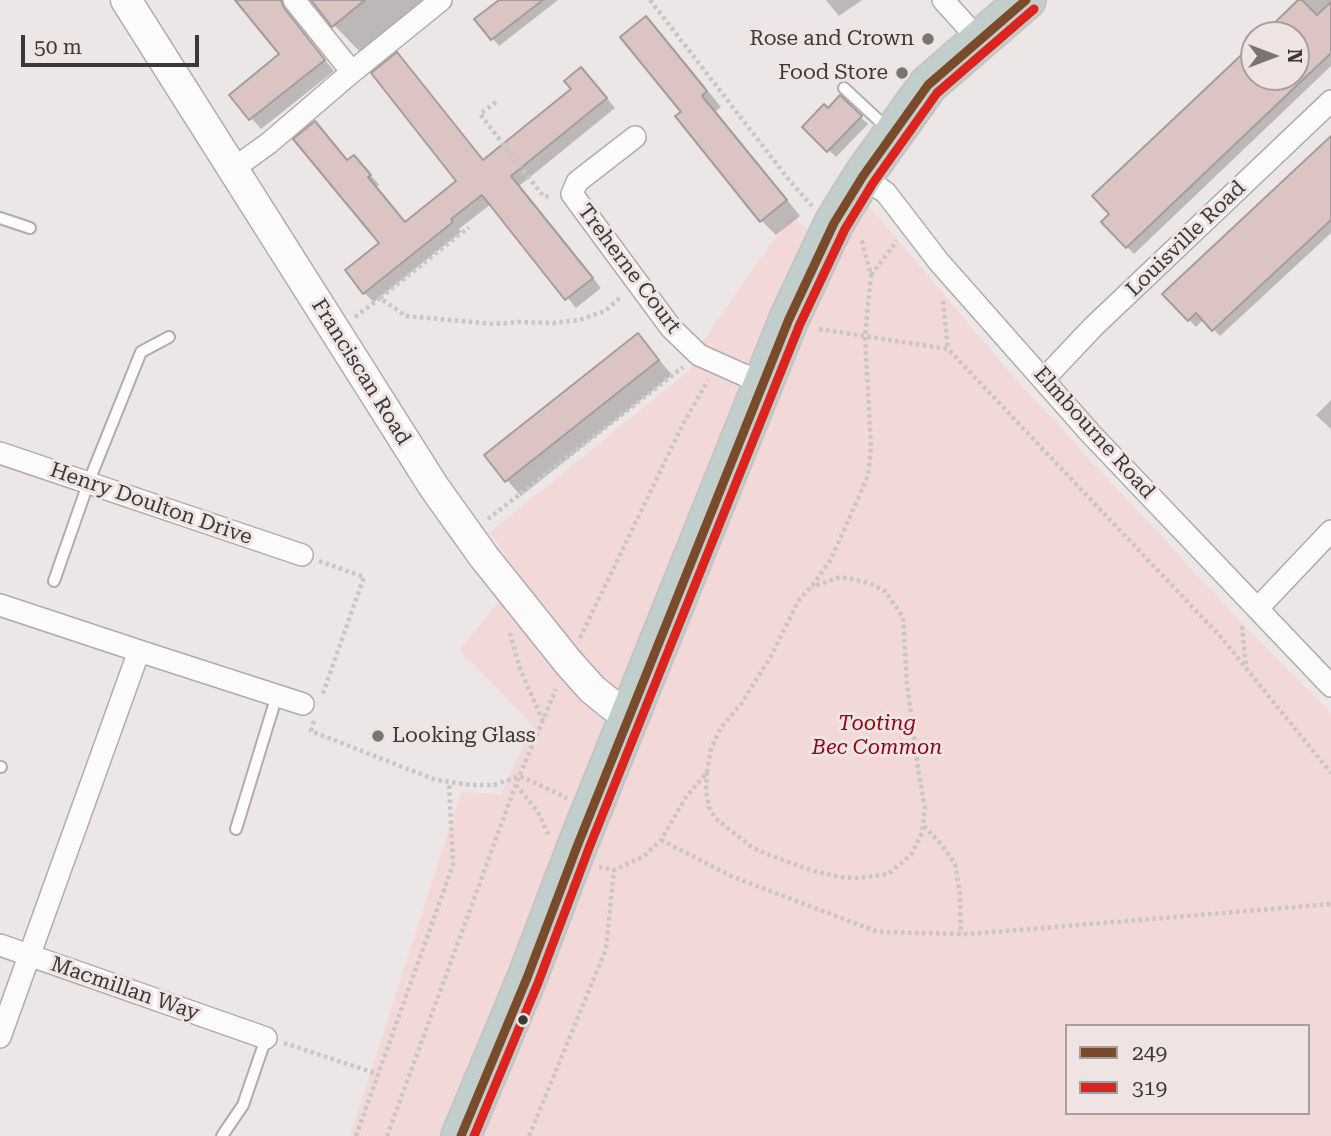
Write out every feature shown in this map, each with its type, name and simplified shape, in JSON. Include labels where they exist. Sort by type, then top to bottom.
[{"type":"highway","points":[[461,1136],[527,978],[789,319],[830,231],[863,176],[928,85],[1026,0]]},
{"type":"street","name":"Franciscan Road","points":[[126,0],[434,487],[516,599],[592,689],[613,706],[631,715]]},
{"type":"street","points":[[294,0],[352,72]]},
{"type":"street","points":[[233,169],[269,144],[352,72],[442,0]]},
{"type":"street","points":[[943,0],[979,41]]},
{"type":"street","name":"Louisville Road","points":[[1044,379],[1093,327],[1331,101]]},
{"type":"street","name":"Treherne Court","points":[[635,137],[577,182],[572,194],[671,328],[699,355],[764,384]]},
{"type":"street","name":"Elmbourne Road","points":[[863,176],[886,194],[939,262],[1091,434],[1331,686]]},
{"type":"street","name":"Henry Doulton Drive","points":[[0,453],[302,555]]},
{"type":"street","points":[[1258,608],[1331,531]]},
{"type":"street","points":[[0,605],[277,695],[314,704]]},
{"type":"street","name":"Macmillan Way","points":[[139,651],[29,956],[266,1038]]},
{"type":"street","points":[[0,944],[29,956],[0,1037]]},
{"type":"lane","points":[[844,88],[893,133]]},
{"type":"lane","points":[[0,218],[30,228]]},
{"type":"lane","points":[[54,580],[89,481],[141,352],[169,337]]},
{"type":"lane","points":[[236,829],[277,695]]},
{"type":"lane","points":[[222,1136],[243,1105],[266,1038]]},
{"type":"path","points":[[650,0],[812,207]]},
{"type":"path","points":[[496,102],[480,114],[544,197],[572,194]]},
{"type":"path","points":[[871,275],[910,224]]},
{"type":"path","points":[[335,332],[469,227]]},
{"type":"path","points":[[808,589],[836,578],[869,583],[885,592],[903,617],[907,684],[925,808],[922,833],[911,855],[888,874],[877,877],[840,877],[814,871],[753,848],[715,818],[709,807],[706,790],[710,749],[720,729],[741,704],[771,656],[799,600],[831,559],[868,476],[871,447],[865,336],[871,275],[860,235]]},
{"type":"path","points":[[939,262],[948,349],[1220,636],[1331,773]]},
{"type":"path","points":[[380,298],[405,316],[494,324],[518,321],[553,323],[579,320],[605,311],[637,282]]},
{"type":"path","points":[[810,327],[948,349]]},
{"type":"path","points":[[468,535],[699,355]]},
{"type":"path","points":[[575,648],[682,426],[713,372]]},
{"type":"path","points":[[302,555],[363,577],[314,704],[311,731],[436,780],[494,785],[520,776],[571,800]]},
{"type":"path","points":[[516,599],[507,623],[520,669],[543,721]]},
{"type":"path","points":[[1241,622],[1246,667]]},
{"type":"path","points":[[387,1136],[516,784],[561,677]]},
{"type":"path","points":[[529,1136],[606,949],[614,870],[643,857],[661,840],[686,797],[707,772]]},
{"type":"path","points":[[356,1136],[453,864],[450,783]]},
{"type":"path","points":[[516,784],[538,812],[553,843]]},
{"type":"path","points":[[923,825],[955,864],[960,894],[961,934]]},
{"type":"path","points":[[661,840],[731,876],[878,932],[961,934],[1331,904]]},
{"type":"path","points":[[266,1038],[379,1074]]},
{"type":"green space","name":"Tooting Bec Common","points":[[865,201],[1018,382],[1241,622],[1331,714],[1331,1136],[350,1136],[461,792],[501,794],[533,725],[459,650],[520,577],[490,532],[690,370],[699,347],[764,253],[793,217],[842,257]]},
{"type":"building","points":[[235,0],[281,0],[284,8],[325,60],[249,120],[229,95],[279,54]]},
{"type":"building","points":[[311,0],[365,0],[332,27]]},
{"type":"building","points":[[499,0],[543,0],[491,40],[474,19]]},
{"type":"building","points":[[1298,0],[1302,0],[1317,15],[1331,2],[1331,53],[1310,73],[1310,21],[1276,21]]},
{"type":"building","points":[[646,16],[707,91],[702,96],[787,200],[760,222],[675,116],[681,112],[620,37]]},
{"type":"building","points":[[397,52],[483,160],[571,89],[564,81],[581,67],[607,98],[511,176],[593,278],[565,300],[482,195],[451,219],[453,222],[363,294],[345,270],[379,243],[293,139],[315,121],[347,160],[354,155],[371,175],[368,177],[405,222],[456,181],[371,73]]},
{"type":"building","points":[[1240,56],[1240,91],[1291,91],[1126,248],[1101,222],[1109,214],[1092,196]]},
{"type":"building","points":[[840,95],[862,116],[827,152],[802,127],[824,104],[828,108]]},
{"type":"building","points":[[1331,136],[1331,220],[1212,331],[1196,313],[1188,321],[1162,294]]},
{"type":"building","points":[[638,333],[659,360],[505,482],[484,455]]},
{"type":"transit line","name":"249","points":[[461,1136],[527,978],[578,844],[789,319],[834,223],[863,176],[928,85],[1026,0]]},
{"type":"transit line","name":"319","points":[[474,1136],[538,983],[589,848],[800,324],[845,229],[873,183],[937,93],[1034,9]]},
{"type":"place","name":"Rose and Crown","points":[[928,39]]},
{"type":"place","name":"Food Store","points":[[902,73]]},
{"type":"place","name":"Looking Glass","points":[[378,736]]}]
